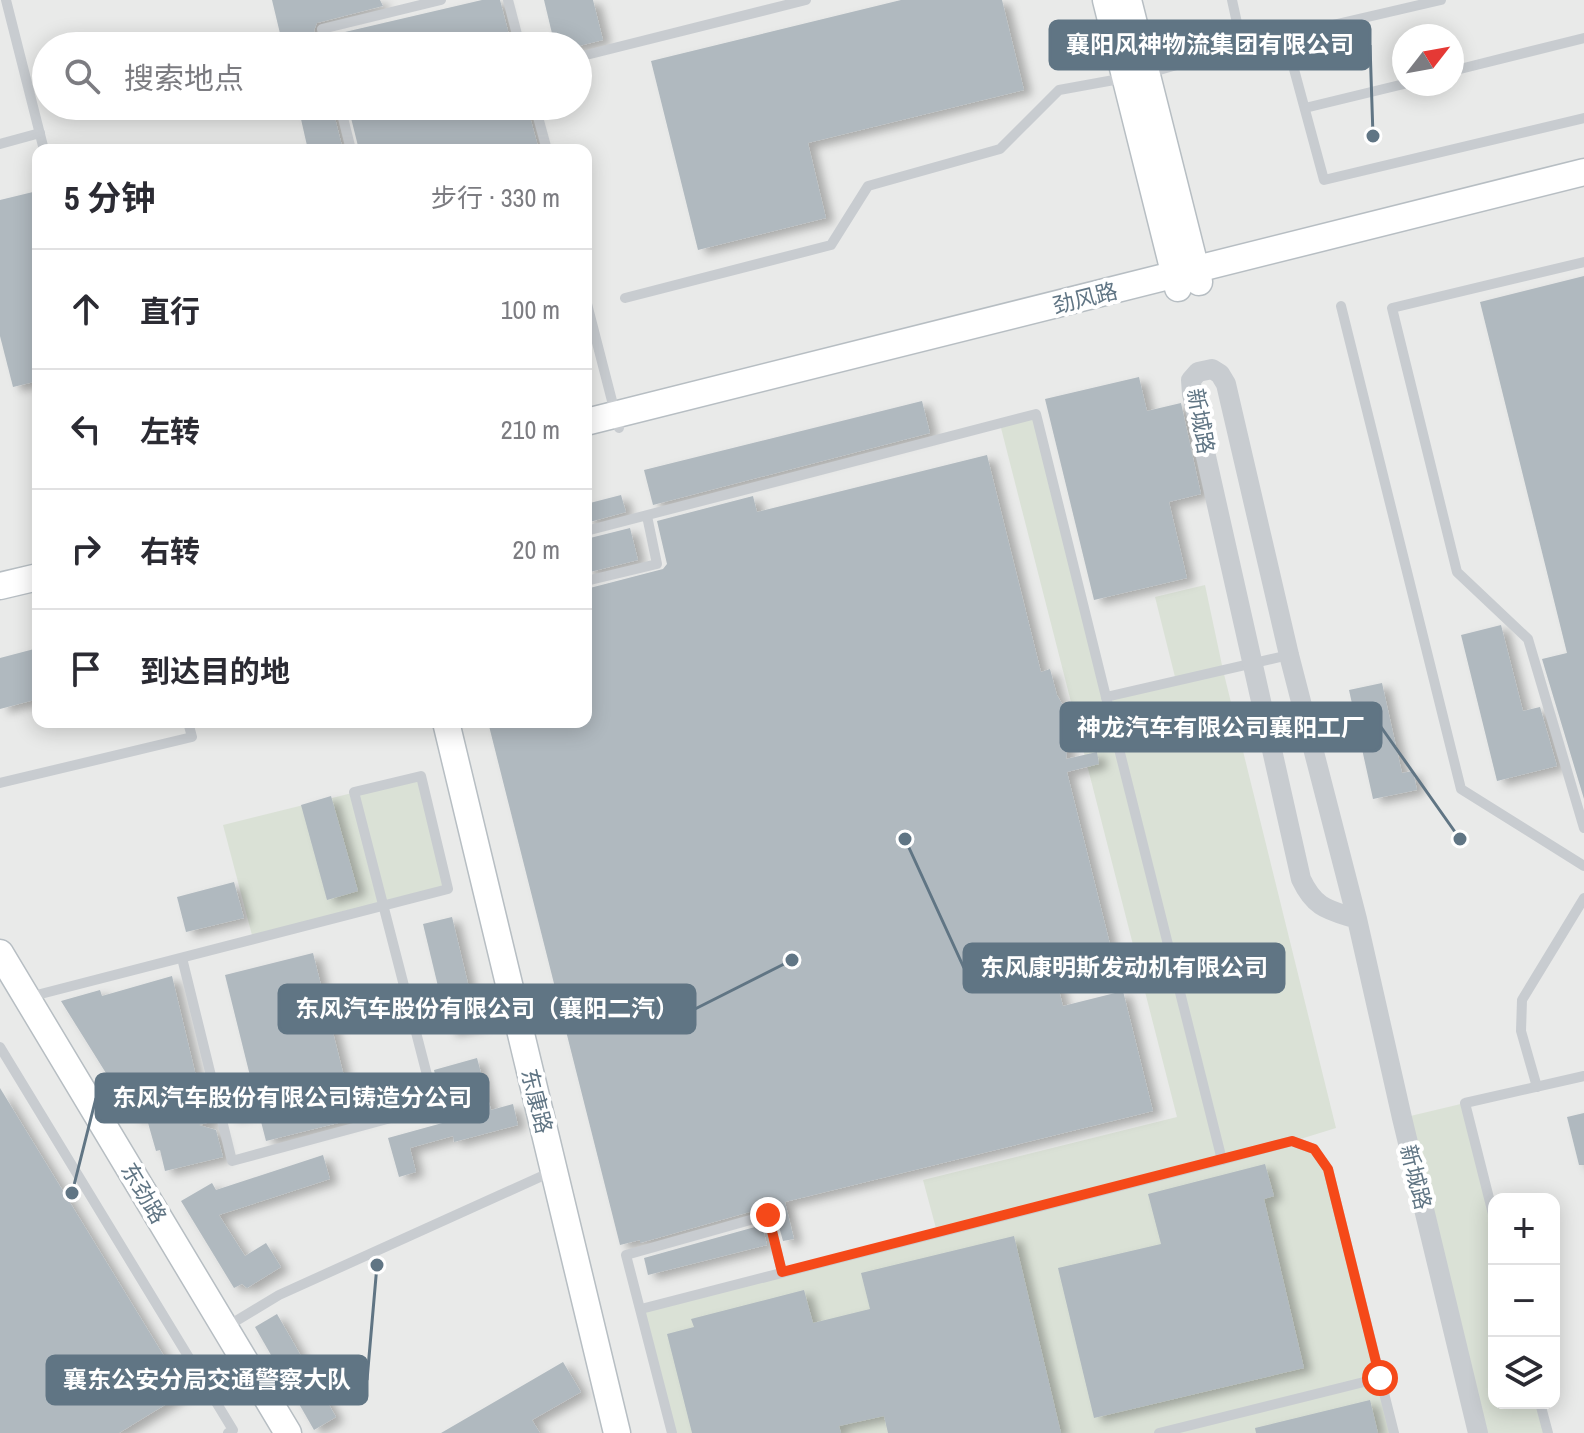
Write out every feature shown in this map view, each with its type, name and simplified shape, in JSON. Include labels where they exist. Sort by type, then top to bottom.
[{"type":"street","points":[[1106,0],[1136,76],[1187,279]]},
{"type":"street","points":[[1128,0],[1136,76]]},
{"type":"street","name":"劲风路","points":[[592,422],[618,421],[1187,279],[1584,172]]},
{"type":"street","name":"劲风路","points":[[1187,279],[1584,188]]},
{"type":"street","name":"新城路","points":[[1357,919],[1320,907],[1308,895],[1301,879],[1192,394],[1191,380],[1198,372],[1212,369],[1220,374],[1226,384],[1289,655],[1357,919],[1478,1433]]},
{"type":"street","name":"劲风路","points":[[592,434],[618,421]]},
{"type":"street","points":[[0,569],[32,561]]},
{"type":"street","points":[[0,586],[32,578]]},
{"type":"street","name":"东康路","points":[[447,728],[617,1433]]},
{"type":"street","name":"东劲路","points":[[0,953],[288,1433]]},
{"type":"lane","points":[[6,0],[32,102]]},
{"type":"lane","points":[[323,32],[322,29],[441,0]]},
{"type":"lane","points":[[508,0],[516,32]]},
{"type":"lane","points":[[592,54],[806,0]]},
{"type":"lane","points":[[1232,0],[1242,46]]},
{"type":"lane","points":[[625,298],[831,245],[868,186],[1000,149],[1059,90],[1136,76],[1242,46],[1441,0]]},
{"type":"lane","points":[[1285,36],[1324,180],[1584,118]]},
{"type":"lane","points":[[1464,68],[1584,38]]},
{"type":"lane","points":[[1305,108],[1392,87]]},
{"type":"lane","points":[[37,120],[43,144]]},
{"type":"lane","points":[[344,120],[350,144]]},
{"type":"lane","points":[[539,120],[545,144]]},
{"type":"lane","points":[[0,144],[40,133]]},
{"type":"lane","points":[[1584,262],[1392,308],[1457,572],[1528,639],[1584,828]]},
{"type":"lane","points":[[1341,306],[1461,789],[1584,866]]},
{"type":"lane","points":[[592,323],[618,421]]},
{"type":"lane","points":[[592,530],[1036,414],[1222,1160]]},
{"type":"lane","points":[[592,580],[657,564],[647,516]]},
{"type":"lane","points":[[1106,697],[1289,655]]},
{"type":"lane","points":[[0,783],[192,737],[190,728]]},
{"type":"lane","points":[[27,998],[383,905],[448,889],[421,776],[354,792],[383,905],[435,1106],[232,1161],[182,958]]},
{"type":"lane","points":[[1537,1087],[1521,1031],[1522,1000],[1584,898]]},
{"type":"lane","points":[[0,1047],[233,1430],[228,1433]]},
{"type":"lane","points":[[1488,1194],[1465,1103],[1584,1076]]},
{"type":"lane","points":[[641,1309],[1292,1141],[1314,1149],[1328,1169],[1394,1433]]},
{"type":"lane","points":[[225,1328],[279,1295],[554,1171]]},
{"type":"lane","points":[[672,1433],[626,1255],[768,1215],[782,1272]]},
{"type":"lane","points":[[1159,1433],[1380,1378]]},
{"type":"lane","points":[[1542,1409],[1548,1433]]},
{"type":"shaded area","points":[[0,0],[1584,0],[1584,1433],[0,1433]]},
{"type":"shaded area","points":[[1036,414],[1106,696],[1176,681],[1155,597],[1205,585],[1223,670],[1336,1128],[1294,1141],[1314,1149],[1328,1169],[1394,1433],[672,1433],[641,1309],[937,1232],[923,1180],[1177,1117],[1000,424]]},
{"type":"shaded area","points":[[421,776],[448,889],[253,939],[223,825]]},
{"type":"shaded area","points":[[1465,1103],[1488,1194],[1488,1409],[1542,1409],[1548,1433],[1478,1433],[1402,1118]]},
{"type":"building","points":[[272,0],[380,0],[383,6],[317,23],[314,32],[280,32]]},
{"type":"building","points":[[482,0],[500,0],[508,32],[345,32]]},
{"type":"building","points":[[544,0],[593,0],[603,40],[592,43],[592,32],[552,32]]},
{"type":"building","points":[[901,0],[1002,0],[1024,90],[808,143],[826,218],[698,250],[651,61]]},
{"type":"building","points":[[301,120],[336,120],[342,144],[307,144]]},
{"type":"building","points":[[352,120],[531,120],[537,144],[358,144]]},
{"type":"building","points":[[32,192],[32,382],[13,387],[0,336],[0,200]]},
{"type":"building","points":[[1584,276],[1584,799],[1542,659],[1567,653],[1480,302]]},
{"type":"building","points":[[1139,377],[1147,411],[1181,403],[1201,494],[1169,502],[1187,578],[1094,600],[1045,399]]},
{"type":"building","points":[[922,401],[930,433],[653,505],[644,470]]},
{"type":"building","points":[[987,455],[1041,672],[1050,669],[1057,695],[1071,719],[1066,759],[1097,752],[1099,764],[1067,772],[1112,952],[1053,967],[1063,1006],[1123,991],[1153,1111],[785,1202],[794,1239],[783,1241],[775,1212],[767,1207],[640,1243],[640,1240],[620,1245],[490,728],[592,728],[592,587],[663,569],[667,564],[657,521],[753,496],[757,512]]},
{"type":"building","points":[[621,495],[626,512],[592,521],[592,502]]},
{"type":"building","points":[[630,528],[638,560],[592,572],[592,538]]},
{"type":"building","points":[[1501,625],[1523,711],[1540,707],[1557,766],[1497,781],[1461,635]]},
{"type":"building","points":[[32,650],[32,701],[0,709],[0,658]]},
{"type":"building","points":[[1382,683],[1402,773],[1413,771],[1417,790],[1373,799],[1349,690]]},
{"type":"building","points":[[331,796],[358,891],[327,900],[301,805]]},
{"type":"building","points":[[234,882],[244,918],[186,932],[177,897]]},
{"type":"building","points":[[452,917],[478,1025],[449,1032],[423,924]]},
{"type":"building","points":[[313,953],[348,1092],[391,1082],[398,1108],[266,1141],[258,1110],[230,1117],[225,1099],[254,1092],[225,975]]},
{"type":"building","points":[[172,976],[203,1105],[210,1103],[214,1121],[199,1125],[216,1130],[223,1157],[165,1171],[146,1116],[134,1118],[61,1001],[100,990],[102,996]]},
{"type":"building","points":[[477,1058],[491,1110],[513,1104],[518,1125],[454,1142],[453,1136],[410,1148],[416,1172],[399,1177],[388,1138],[446,1122],[434,1070]]},
{"type":"building","points":[[0,1088],[186,1392],[119,1433],[0,1433]]},
{"type":"building","points":[[1584,1113],[1584,1165],[1579,1165],[1567,1117]]},
{"type":"building","points":[[323,1155],[330,1179],[219,1215],[245,1256],[266,1243],[281,1267],[247,1288],[242,1284],[234,1288],[181,1201],[212,1183],[216,1190]]},
{"type":"building","points":[[1265,1164],[1274,1196],[1264,1199],[1304,1368],[1094,1418],[1058,1268],[1161,1244],[1148,1194]]},
{"type":"building","points":[[762,1225],[767,1245],[648,1275],[644,1258]]},
{"type":"building","points":[[1014,1236],[1061,1433],[888,1433],[884,1416],[839,1426],[841,1433],[692,1433],[667,1334],[694,1327],[691,1319],[804,1290],[813,1323],[870,1309],[861,1273]]},
{"type":"building","points":[[277,1314],[336,1417],[314,1430],[255,1327]]},
{"type":"building","points":[[563,1362],[581,1392],[532,1420],[540,1433],[441,1433]]},
{"type":"building","points":[[1370,1400],[1378,1433],[1256,1433],[1255,1428]]},
{"type":"place","name":"襄阳风神物流集团有限公司","points":[[1373,136]]},
{"type":"place","name":"东风康明斯发动机有限公司","points":[[905,839]]},
{"type":"place","name":"神龙汽车有限公司襄阳工厂","points":[[1460,839]]},
{"type":"place","name":"东风汽车股份有限公司（襄阳二汽）","points":[[792,960]]},
{"type":"place","name":"东风汽车股份有限公司铸造分公司","points":[[72,1193]]},
{"type":"place","name":"襄东公安分局交通警察大队","points":[[377,1265]]},
{"type":"route","points":[[768,1215],[782,1272],[1292,1141],[1314,1149],[1328,1169],[1380,1378]]}]
